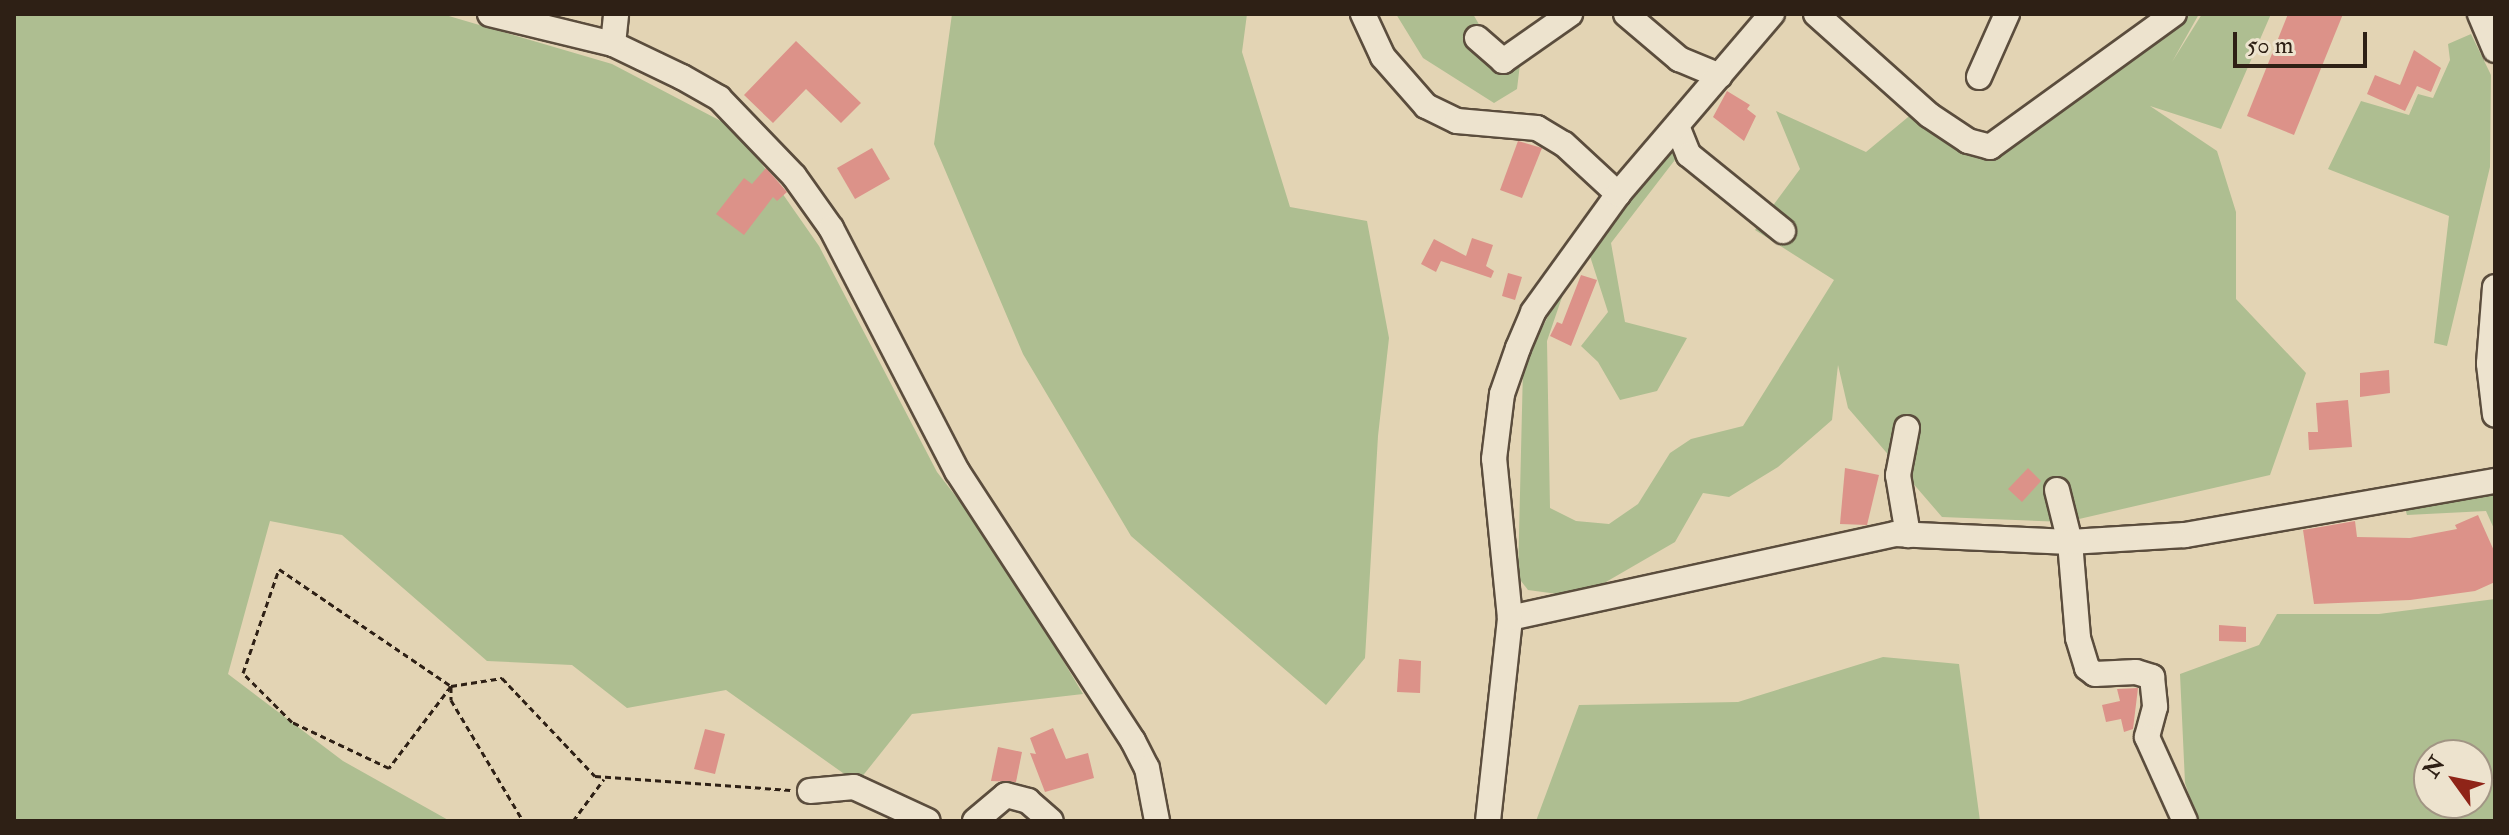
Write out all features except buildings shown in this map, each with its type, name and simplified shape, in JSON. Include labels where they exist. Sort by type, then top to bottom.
[{"type":"street","points":[[490,14],[613,44],[719,98],[794,176],[831,228],[957,471],[1133,741],[1147,768],[1157,821]]},
{"type":"street","points":[[613,44],[616,14]]},
{"type":"street","points":[[1363,14],[1383,57],[1426,106],[1457,121],[1537,128],[1564,144],[1618,194]]},
{"type":"street","points":[[1477,38],[1503,61],[1570,14]]},
{"type":"street","points":[[1626,14],[1679,59],[1720,76]]},
{"type":"street","points":[[1488,821],[1510,618],[1494,459],[1502,394],[1533,312],[1618,194],[1772,14]]},
{"type":"street","points":[[1816,14],[1929,115],[1968,141],[1990,147],[2160,19]]},
{"type":"street","points":[[1979,77],[2007,14]]},
{"type":"street","points":[[2480,14],[2495,50]]},
{"type":"street","points":[[1677,126],[1689,155],[1783,231]]},
{"type":"street","points":[[2495,287],[2489,364],[2495,415]]},
{"type":"street","points":[[1907,428],[1898,475],[1908,535]]},
{"type":"street","points":[[1510,618],[1714,570],[1908,535],[2070,542],[2185,535],[2495,481]]},
{"type":"street","points":[[2057,490],[2070,542],[2078,638],[2087,668],[2095,674],[2136,672],[2152,677],[2155,707],[2147,737],[2185,821]]},
{"type":"street","points":[[810,791],[854,787],[928,821]]},
{"type":"street","points":[[975,821],[1006,795],[1028,801],[1051,821]]},
{"type":"path","points":[[451,686],[389,768],[292,722],[243,673],[279,569],[451,686],[502,678],[595,776],[810,791]]},
{"type":"path","points":[[451,686],[451,700],[523,821]]},
{"type":"path","points":[[573,821],[605,777]]},
{"type":"green space","points":[[14,14],[442,14],[612,64],[738,130],[819,246],[937,472],[996,548],[1083,694],[912,714],[857,783],[726,690],[627,708],[572,665],[487,661],[342,535],[270,521],[228,674],[343,761],[450,821],[14,821]]},
{"type":"green space","points":[[952,14],[1247,14],[1242,52],[1290,207],[1367,221],[1389,338],[1378,436],[1365,658],[1326,705],[1131,536],[1023,354],[934,144]]},
{"type":"green space","points":[[1396,14],[1473,14],[1499,59],[1521,56],[1517,89],[1494,103],[1423,58]]},
{"type":"green space","points":[[2156,14],[2199,14],[2172,62],[2202,14],[2271,14],[2221,129],[2150,106],[2217,151],[2236,212],[2236,299],[2306,373],[2270,475],[2066,522],[1942,517],[1848,408],[1838,365],[1832,420],[1778,467],[1729,497],[1703,493],[1675,542],[1580,597],[1528,590],[1518,577],[1523,368],[1574,262],[1547,341],[1550,508],[1576,521],[1609,524],[1638,504],[1670,453],[1691,439],[1743,426],[1834,280],[1755,230],[1800,169],[1776,111],[1866,152],[1919,108],[1984,151]]},
{"type":"green space","points":[[2471,34],[2491,75],[2490,167],[2447,346],[2434,343],[2449,216],[2328,169],[2361,101],[2409,115],[2418,94],[2433,98],[2450,60],[2448,44]]},
{"type":"green space","points":[[1669,148],[1681,152],[1611,243],[1625,322],[1687,338],[1657,391],[1620,400],[1598,362],[1581,346],[1608,312],[1589,253],[1622,200]]},
{"type":"green space","points":[[2495,491],[2495,531],[2486,511],[2407,515],[2404,505]]},
{"type":"green space","points":[[2495,599],[2495,821],[2198,821],[2185,783],[2180,674],[2259,645],[2277,614],[2379,614]]},
{"type":"green space","points":[[1883,657],[1959,664],[1980,821],[1536,821],[1579,705],[1738,702]]}]
